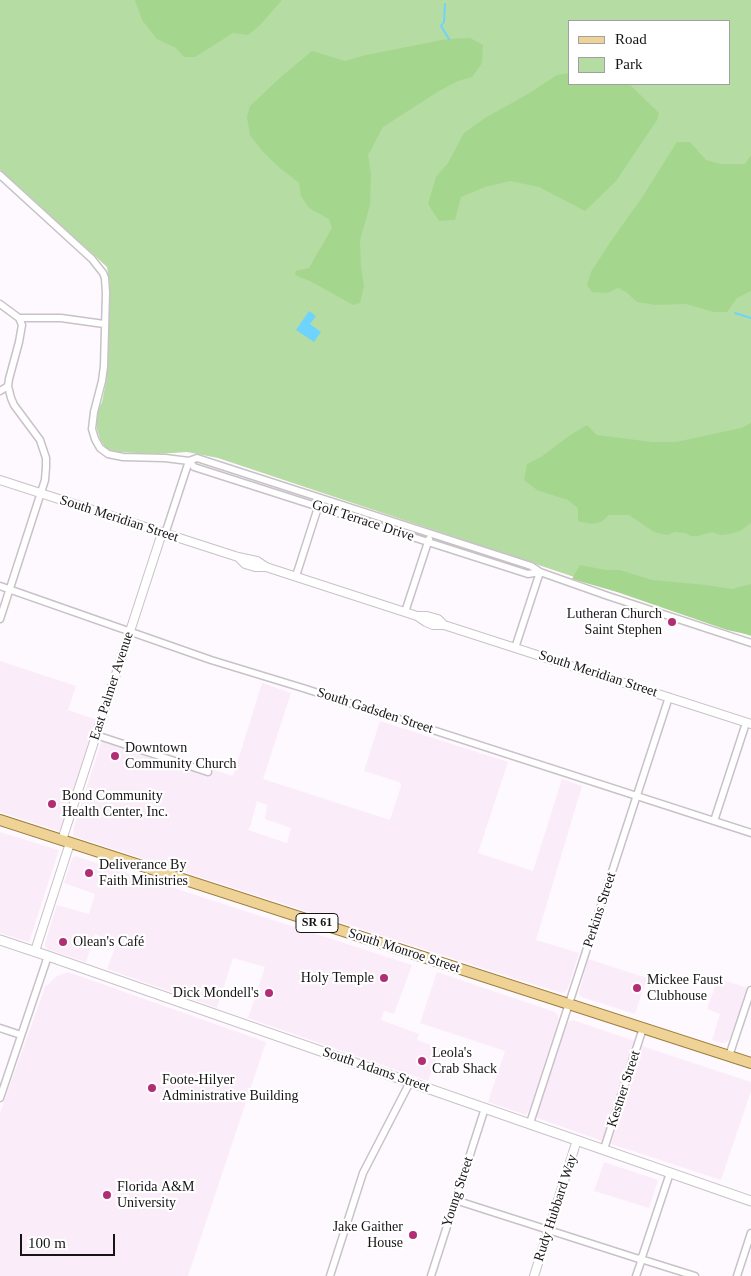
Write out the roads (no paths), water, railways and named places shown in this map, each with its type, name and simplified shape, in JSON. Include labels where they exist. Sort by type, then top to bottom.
[{"type":"main road","name":"South Monroe Street","points":[[0,820],[751,1063]]},
{"type":"main road","name":"South Adams Street","points":[[0,940],[751,1200]]},
{"type":"street","name":"Golf Terrace Drive","points":[[0,175],[92,259],[103,273],[106,287],[104,366],[92,429],[100,448],[108,454],[123,457],[165,458],[189,461],[197,458],[531,566],[540,572],[608,596],[751,643]]},
{"type":"street","points":[[0,304],[19,318],[22,325],[9,378],[9,391],[14,405],[21,416],[36,433],[46,458],[45,480],[0,619]]},
{"type":"street","points":[[19,318],[61,318],[104,324]]},
{"type":"street","points":[[0,391],[8,386]]},
{"type":"street","name":"Golf Terrace Drive","points":[[189,461],[194,468],[528,574],[540,572]]},
{"type":"street","name":"East Palmer Avenue","points":[[35,951],[96,735],[189,461]]},
{"type":"street","name":"South Meridian Street","points":[[0,480],[238,558],[245,564],[255,567],[266,566],[417,616],[433,625],[444,625],[748,723]]},
{"type":"street","points":[[296,576],[321,498]]},
{"type":"street","points":[[405,612],[431,533]]},
{"type":"street","points":[[516,648],[540,572]]},
{"type":"street","name":"South Gadsden Street","points":[[0,586],[211,660],[751,833]]},
{"type":"street","name":"Perkins Street","points":[[530,1123],[669,697]]},
{"type":"street","points":[[714,821],[748,723]]},
{"type":"street","points":[[96,735],[208,772]]},
{"type":"street","points":[[0,1098],[48,956]]},
{"type":"street","points":[[729,1056],[751,990]]},
{"type":"street","points":[[0,1028],[21,1035]]},
{"type":"street","name":"Kestner Street","points":[[604,1149],[643,1028]]},
{"type":"street","points":[[330,1276],[363,1173],[410,1082]]},
{"type":"street","name":"Young Street","points":[[431,1276],[484,1108]]},
{"type":"street","name":"Rudy Hubbard Way","points":[[534,1276],[578,1140]]},
{"type":"street","points":[[636,1276],[670,1173]]},
{"type":"street","points":[[455,1200],[695,1276]]},
{"type":"street","points":[[737,1276],[751,1233]]},
{"type":"water","points":[[309,311],[316,316],[310,324],[321,332],[314,342],[296,330]]},
{"type":"waterway","points":[[445,4],[444,22],[441,26],[449,39]]},
{"type":"waterway","points":[[735,313],[751,318]]},
{"type":"place","name":"Lutheran Church Saint Stephen","points":[[672,622]]},
{"type":"place","name":"Downtown Community Church","points":[[115,756]]},
{"type":"place","name":"Bond Community Health Center, Inc.","points":[[52,804]]},
{"type":"place","name":"Deliverance By Faith Ministries","points":[[89,873]]},
{"type":"place","name":"Olean's Café","points":[[63,942]]},
{"type":"place","name":"Holy Temple","points":[[384,978]]},
{"type":"place","name":"Mickee Faust Clubhouse","points":[[637,988]]},
{"type":"place","name":"Dick Mondell's","points":[[269,993]]},
{"type":"place","name":"Leola's Crab Shack","points":[[422,1061]]},
{"type":"place","name":"Foote-Hilyer Administrative Building","points":[[152,1088]]},
{"type":"place","name":"Florida A&M University","points":[[107,1195]]},
{"type":"place","name":"Jake Gaither House","points":[[413,1235]]}]
